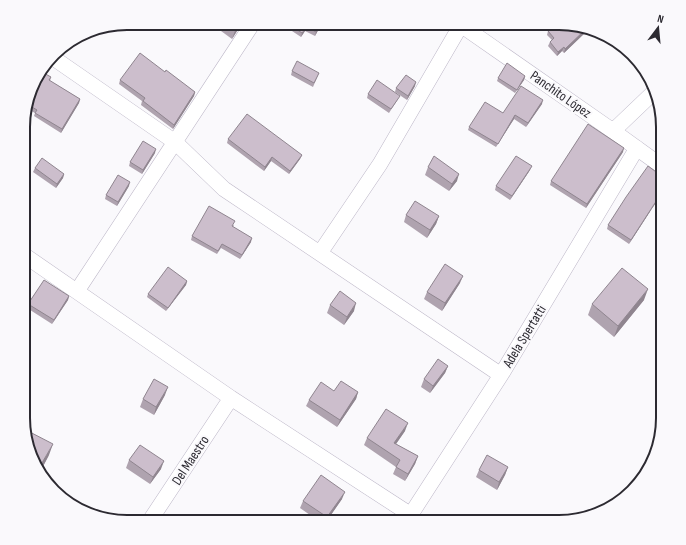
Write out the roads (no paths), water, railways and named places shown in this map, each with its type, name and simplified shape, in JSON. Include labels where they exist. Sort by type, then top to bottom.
[{"type":"street","points":[[77,291],[248,30]]},
{"type":"street","points":[[320,253],[380,164],[457,30]]},
{"type":"street","name":"Panchito López","points":[[469,30],[656,162]]},
{"type":"street","points":[[56,60],[175,142],[224,189],[501,375]]},
{"type":"street","points":[[613,131],[651,95]]},
{"type":"street","name":"Adela Spertatti","points":[[410,515],[501,375],[637,148]]},
{"type":"street","points":[[30,259],[404,515]]},
{"type":"street","name":"Del Maestro","points":[[154,515],[231,398]]}]
